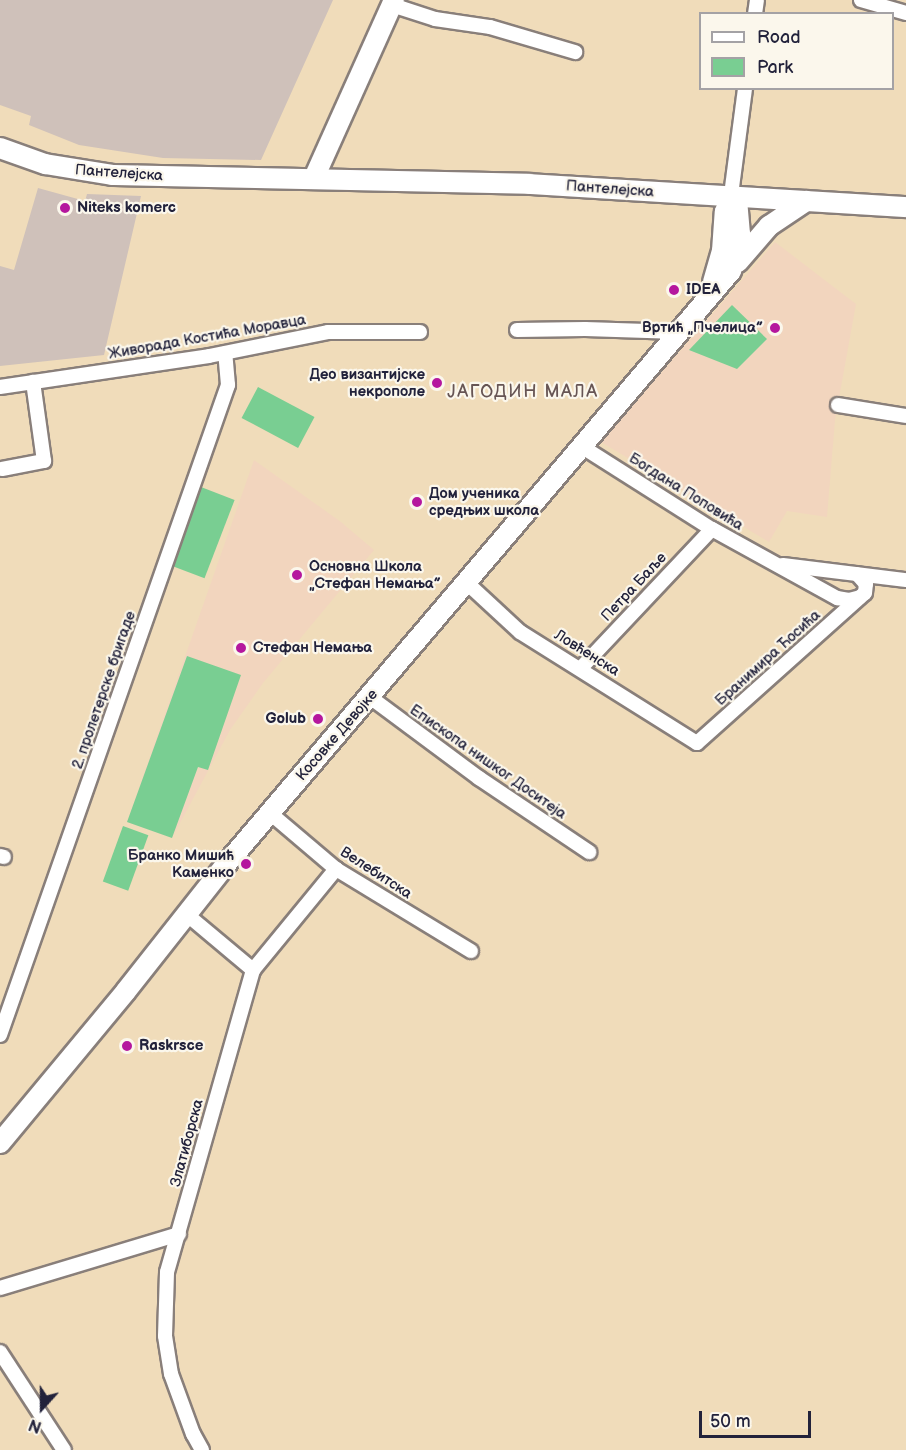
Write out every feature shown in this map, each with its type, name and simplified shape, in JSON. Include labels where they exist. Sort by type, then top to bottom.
[{"type":"street","points":[[861,0],[906,13]]},
{"type":"street","points":[[314,178],[393,3],[435,19],[490,27],[575,52]]},
{"type":"street","points":[[731,195],[745,90]]},
{"type":"street","name":"Пантелејска","points":[[0,148],[45,165],[91,173],[529,184],[906,207]]},
{"type":"street","name":"Косовке Девојке","points":[[0,1143],[126,991],[185,914],[581,446],[706,301],[731,271],[740,234],[737,202],[731,195],[724,212],[720,261],[706,301]]},
{"type":"street","points":[[731,271],[769,226],[807,201]]},
{"type":"street","points":[[517,330],[585,328],[678,332]]},
{"type":"street","name":"Живорада Костића Моравца","points":[[0,387],[225,353],[328,332],[420,332]]},
{"type":"street","name":"2. пролетерске бригаде","points":[[0,1035],[228,385],[225,353]]},
{"type":"street","points":[[2,469],[44,461],[33,382]]},
{"type":"street","points":[[838,405],[906,416]]},
{"type":"street","name":"Богдана Поповића","points":[[581,446],[712,529],[775,564],[843,600],[860,597]]},
{"type":"street","name":"Петра Баље","points":[[581,668],[712,529]]},
{"type":"street","name":"Богдана Поповића","points":[[775,564],[906,580]]},
{"type":"street","points":[[856,574],[867,584],[865,593],[860,597]]},
{"type":"street","name":"Ловћенска","points":[[466,583],[520,632],[581,668],[697,743]]},
{"type":"street","name":"Бранимира Ћосића","points":[[697,743],[860,597]]},
{"type":"street","name":"Епископа нишког Доситеја","points":[[370,697],[479,778],[589,852]]},
{"type":"street","name":"Велебитска","points":[[270,813],[336,869],[471,951]]},
{"type":"street","name":"Златиборска","points":[[202,1450],[193,1434],[174,1383],[165,1336],[167,1272],[253,970],[336,869]]},
{"type":"street","points":[[185,914],[253,970]]},
{"type":"street","points":[[0,1288],[179,1234]]},
{"type":"street","points":[[0,1352],[64,1450]]},
{"type":"shaded area","points":[[0,0],[333,0],[261,160],[163,158],[79,145],[29,125],[31,116],[0,105]]},
{"type":"shaded area","points":[[38,188],[85,201],[87,194],[141,196],[104,355],[0,366],[0,266],[14,270]]},
{"type":"shaded area","points":[[775,242],[856,304],[835,420],[827,517],[787,511],[769,542],[601,442]]},
{"type":"shaded area","name":"Стефан Немања","points":[[254,460],[341,522],[374,550],[263,683],[230,730],[172,838],[127,822]]},
{"type":"green space","points":[[732,305],[767,339],[737,369],[689,350]]},
{"type":"green space","points":[[258,387],[315,417],[298,448],[242,418]]},
{"type":"green space","points":[[201,487],[235,500],[205,578],[171,565]]},
{"type":"green space","points":[[187,656],[241,675],[208,770],[198,767],[172,838],[127,822]]},
{"type":"green space","points":[[123,826],[148,835],[128,891],[103,881]]},
{"type":"place","name":"Niteks komerc","points":[[65,208]]},
{"type":"place","name":"IDEA","points":[[674,290]]},
{"type":"place","name":"Вртић „Пчелица”","points":[[775,328]]},
{"type":"place","name":"Део византијске некрополе","points":[[437,383]]},
{"type":"place","name":"Дом ученика средњих школа","points":[[417,502]]},
{"type":"place","name":"Основна Школа „Стефан Немања”","points":[[297,575]]},
{"type":"place","name":"Стефан Немања","points":[[241,648]]},
{"type":"place","name":"Golub","points":[[318,719]]},
{"type":"place","name":"Бранко Мишић Каменко","points":[[246,864]]},
{"type":"place","name":"Raskrsce","points":[[127,1046]]},
{"type":"district","name":"ЈАГОДИН МАЛА","points":[[523,392]]}]
